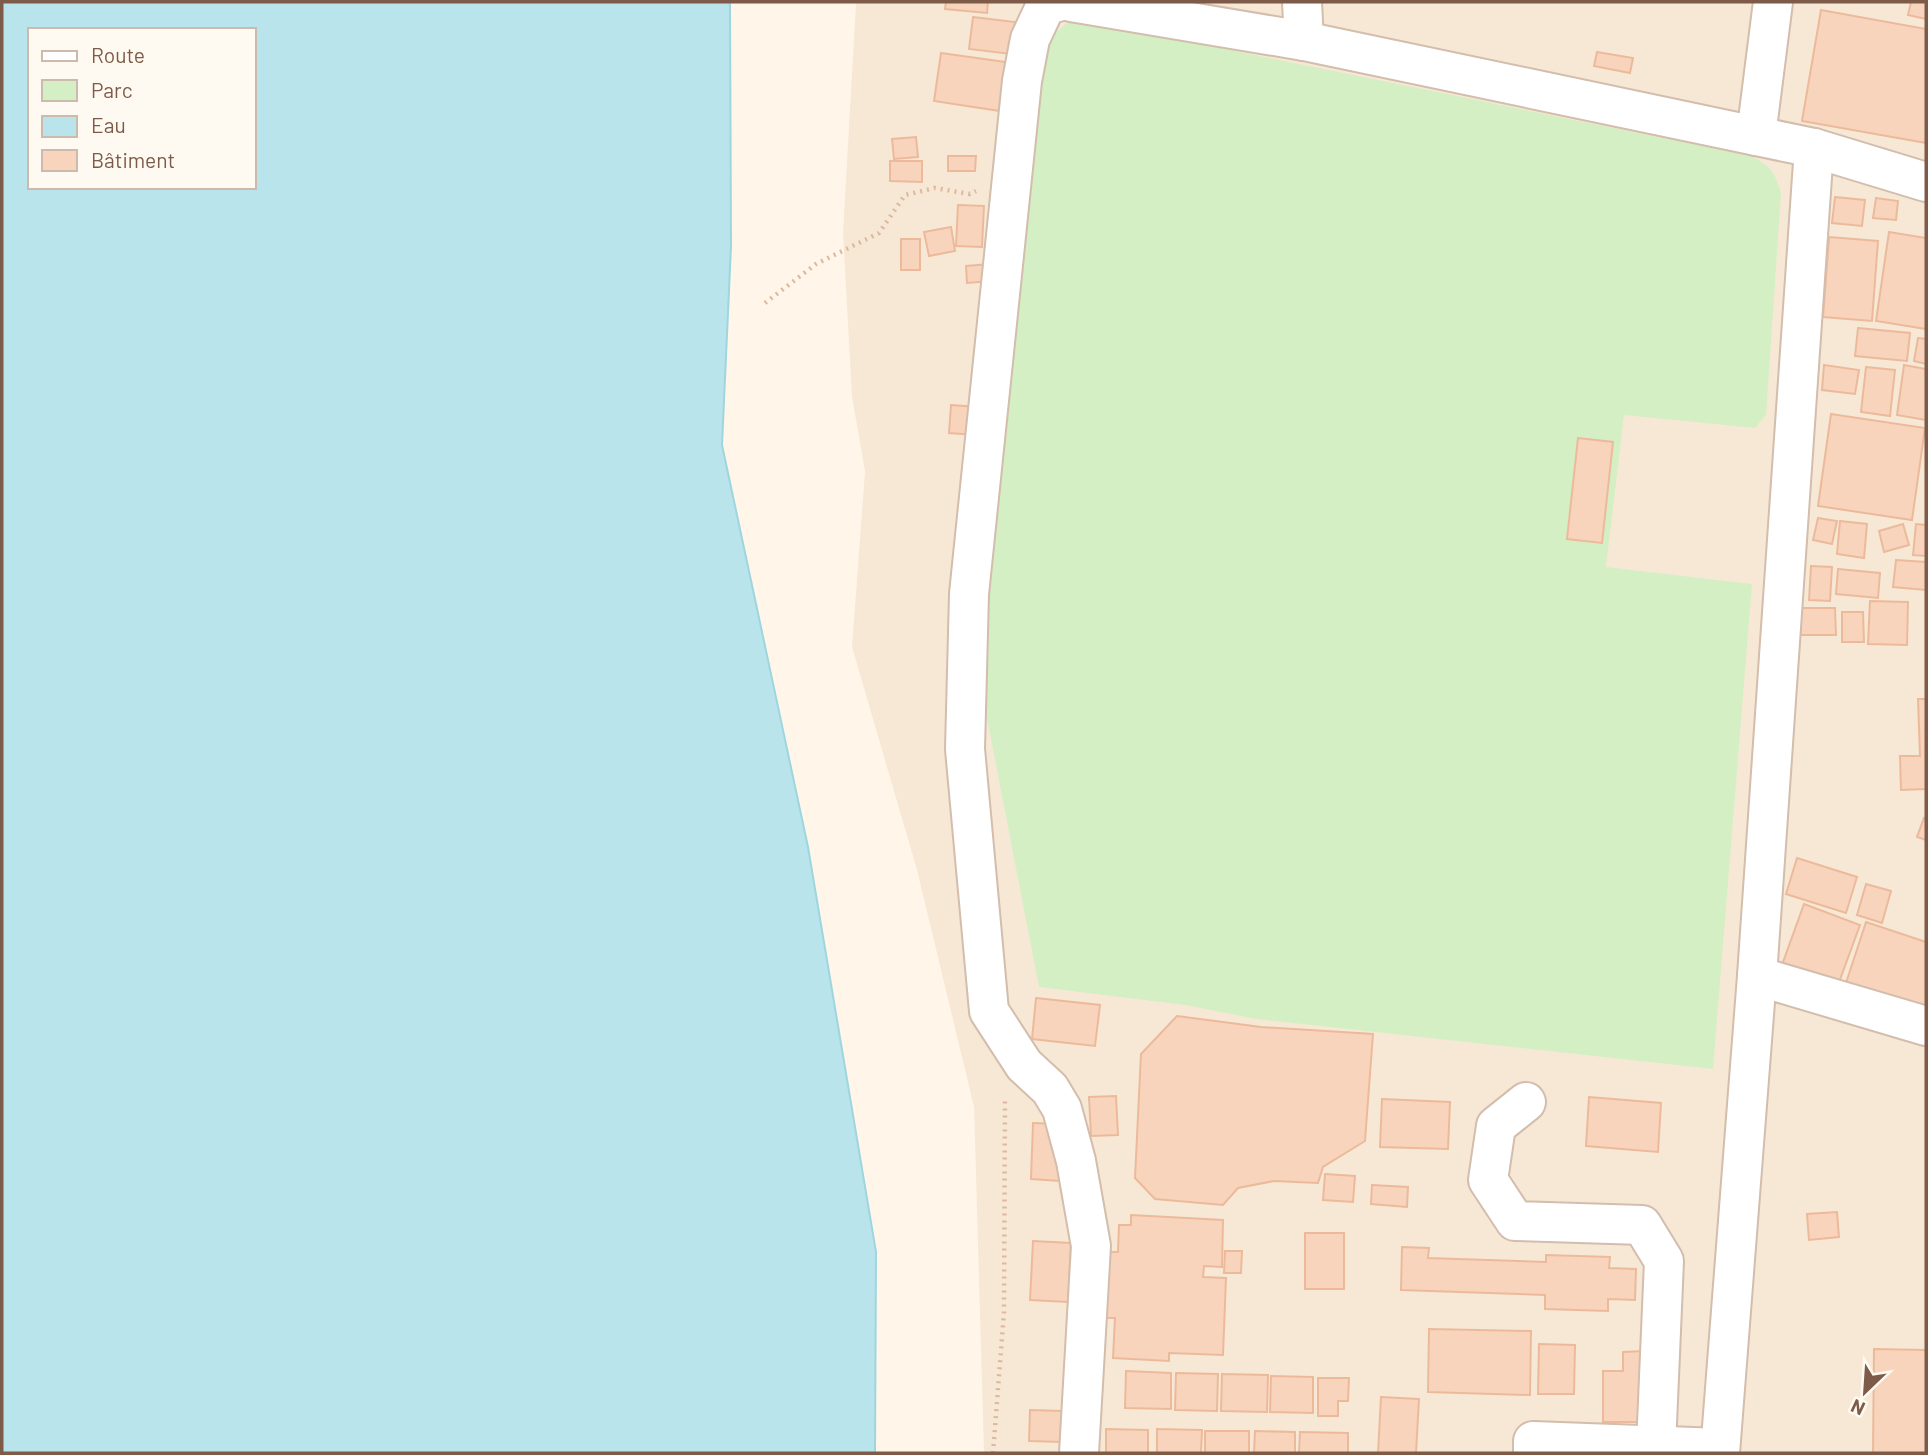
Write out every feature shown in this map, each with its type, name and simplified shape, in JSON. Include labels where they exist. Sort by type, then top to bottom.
[{"type":"street","points":[[1058,2],[1046,5],[1030,38],[1022,81],[970,594],[965,749],[989,1011],[1024,1065],[1049,1089],[1062,1109],[1076,1161],[1091,1246],[1079,1453]]},
{"type":"street","points":[[1071,2],[1304,41],[1814,148],[1926,182]]},
{"type":"street","points":[[1302,2],[1304,41]]},
{"type":"street","points":[[1756,136],[1773,2]]},
{"type":"street","points":[[1533,1453],[1533,1441],[1720,1450],[1757,976],[1814,148]]},
{"type":"street","points":[[1757,976],[1926,1026]]},
{"type":"street","points":[[1526,1102],[1496,1126],[1488,1180],[1515,1220],[1642,1225],[1664,1261],[1656,1447]]},
{"type":"path","points":[[765,303],[816,264],[879,233],[905,195],[935,188],[970,194],[979,189]]},
{"type":"path","points":[[993,1453],[1004,1312],[1005,1094]]},
{"type":"shaded area","points":[[856,2],[1926,2],[1926,1453],[984,1453],[974,1107],[917,870],[852,647],[865,471],[852,397],[843,233]]},
{"type":"green space","points":[[1073,18],[1752,156],[1768,167],[1774,175],[1781,193],[1766,415],[1755,428],[1624,415],[1606,567],[1752,584],[1713,1069],[1256,1019],[1185,1005],[1039,987],[978,672],[1039,46]]},
{"type":"water","points":[[2,2],[730,2],[731,246],[722,445],[808,847],[876,1252],[875,1453],[2,1453]]},
{"type":"building","points":[[946,2],[988,2],[987,13],[945,9]]},
{"type":"building","points":[[1911,2],[1926,2],[1926,19],[1908,15]]},
{"type":"building","points":[[1821,10],[1926,29],[1926,143],[1802,121]]},
{"type":"building","points":[[973,17],[1015,22],[1011,54],[969,49]]},
{"type":"building","points":[[1597,52],[1633,58],[1630,73],[1594,66]]},
{"type":"building","points":[[941,53],[1020,64],[1013,113],[934,101]]},
{"type":"building","points":[[916,137],[918,157],[894,159],[892,139]]},
{"type":"building","points":[[948,156],[976,156],[975,171],[948,171]]},
{"type":"building","points":[[890,161],[922,161],[922,182],[890,181]]},
{"type":"building","points":[[1835,197],[1865,200],[1862,226],[1832,223]]},
{"type":"building","points":[[1876,198],[1898,201],[1896,220],[1873,218]]},
{"type":"building","points":[[958,205],[984,206],[982,247],[956,246]]},
{"type":"building","points":[[951,227],[955,251],[929,256],[924,232]]},
{"type":"building","points":[[1889,232],[1926,238],[1926,329],[1876,321]]},
{"type":"building","points":[[1829,237],[1878,241],[1872,321],[1823,317]]},
{"type":"building","points":[[901,239],[920,239],[920,270],[901,270]]},
{"type":"building","points":[[989,264],[991,281],[967,283],[966,266]]},
{"type":"building","points":[[1858,328],[1910,333],[1907,361],[1855,356]]},
{"type":"building","points":[[1918,338],[1926,339],[1926,364],[1914,361]]},
{"type":"building","points":[[1824,365],[1859,370],[1855,394],[1822,390]]},
{"type":"building","points":[[1904,365],[1926,369],[1926,420],[1897,415]]},
{"type":"building","points":[[1866,367],[1895,370],[1890,416],[1861,412]]},
{"type":"building","points":[[951,405],[978,407],[976,435],[949,433]]},
{"type":"building","points":[[1831,414],[1925,428],[1912,520],[1818,506]]},
{"type":"building","points":[[1578,438],[1613,442],[1602,543],[1567,539]]},
{"type":"building","points":[[1818,518],[1837,521],[1832,544],[1813,540]]},
{"type":"building","points":[[1840,521],[1867,524],[1864,558],[1837,554]]},
{"type":"building","points":[[1903,524],[1909,545],[1884,552],[1879,531]]},
{"type":"building","points":[[1916,524],[1926,525],[1926,556],[1913,555]]},
{"type":"building","points":[[1896,560],[1926,562],[1926,590],[1893,587]]},
{"type":"building","points":[[1811,566],[1832,567],[1830,601],[1809,600]]},
{"type":"building","points":[[1838,569],[1880,573],[1878,598],[1836,594]]},
{"type":"building","points":[[1870,601],[1908,602],[1907,645],[1868,644]]},
{"type":"building","points":[[1801,608],[1835,608],[1836,635],[1801,635]]},
{"type":"building","points":[[1842,612],[1863,612],[1864,642],[1842,642]]},
{"type":"building","points":[[1918,699],[1926,699],[1926,789],[1901,790],[1900,756],[1920,756]]},
{"type":"building","points":[[1924,818],[1926,819],[1926,840],[1917,837]]},
{"type":"building","points":[[1797,858],[1857,877],[1846,913],[1786,894]]},
{"type":"building","points":[[1866,884],[1891,891],[1882,923],[1857,915]]},
{"type":"building","points":[[1804,904],[1860,925],[1838,985],[1782,965]]},
{"type":"building","points":[[1866,922],[1926,942],[1926,1013],[1845,986]]},
{"type":"building","points":[[1036,998],[1100,1005],[1095,1046],[1032,1039]]},
{"type":"building","points":[[1177,1016],[1261,1027],[1373,1034],[1365,1141],[1323,1167],[1318,1183],[1274,1181],[1238,1188],[1223,1205],[1155,1199],[1135,1178],[1141,1054]]},
{"type":"building","points":[[1116,1096],[1118,1135],[1091,1136],[1089,1097]]},
{"type":"building","points":[[1589,1097],[1661,1103],[1658,1152],[1586,1146]]},
{"type":"building","points":[[1382,1099],[1450,1102],[1448,1149],[1380,1147]]},
{"type":"building","points":[[1033,1123],[1062,1124],[1060,1181],[1031,1179]]},
{"type":"building","points":[[1325,1174],[1355,1176],[1353,1202],[1323,1200]]},
{"type":"building","points":[[1372,1185],[1408,1187],[1407,1207],[1371,1204]]},
{"type":"building","points":[[1837,1212],[1839,1237],[1809,1240],[1807,1214]]},
{"type":"building","points":[[1131,1215],[1223,1220],[1222,1267],[1204,1266],[1203,1277],[1226,1278],[1223,1355],[1169,1353],[1169,1361],[1113,1358],[1115,1318],[1099,1318],[1102,1252],[1118,1252],[1119,1225],[1131,1225]]},
{"type":"building","points":[[1305,1233],[1344,1233],[1344,1289],[1305,1289]]},
{"type":"building","points":[[1033,1241],[1071,1243],[1068,1302],[1030,1300]]},
{"type":"building","points":[[1402,1247],[1429,1248],[1428,1258],[1546,1262],[1546,1255],[1610,1257],[1609,1268],[1636,1269],[1635,1300],[1608,1299],[1608,1311],[1545,1309],[1545,1295],[1401,1290]]},
{"type":"building","points":[[1225,1251],[1242,1251],[1241,1273],[1224,1273]]},
{"type":"building","points":[[1429,1329],[1531,1331],[1530,1395],[1428,1392]]},
{"type":"building","points":[[1539,1344],[1575,1345],[1574,1394],[1538,1394]]},
{"type":"building","points":[[1874,1349],[1926,1350],[1926,1453],[1873,1453]]},
{"type":"building","points":[[1644,1351],[1643,1422],[1603,1422],[1603,1371],[1623,1371],[1623,1352]]},
{"type":"building","points":[[1126,1371],[1171,1373],[1171,1409],[1125,1408]]},
{"type":"building","points":[[1176,1373],[1218,1374],[1217,1411],[1175,1410]]},
{"type":"building","points":[[1222,1374],[1268,1375],[1267,1412],[1221,1411]]},
{"type":"building","points":[[1271,1376],[1313,1377],[1313,1413],[1270,1412]]},
{"type":"building","points":[[1318,1378],[1349,1378],[1348,1401],[1338,1401],[1338,1416],[1318,1416]]},
{"type":"building","points":[[1381,1397],[1419,1399],[1416,1453],[1378,1453]]},
{"type":"building","points":[[1030,1410],[1063,1411],[1062,1442],[1029,1441]]},
{"type":"building","points":[[1106,1429],[1148,1430],[1148,1453],[1106,1453]]},
{"type":"building","points":[[1157,1429],[1202,1430],[1201,1453],[1157,1453]]},
{"type":"building","points":[[1205,1431],[1249,1431],[1249,1453],[1205,1453]]},
{"type":"building","points":[[1255,1431],[1295,1432],[1295,1453],[1254,1453]]},
{"type":"building","points":[[1300,1432],[1348,1433],[1348,1453],[1299,1453]]}]
